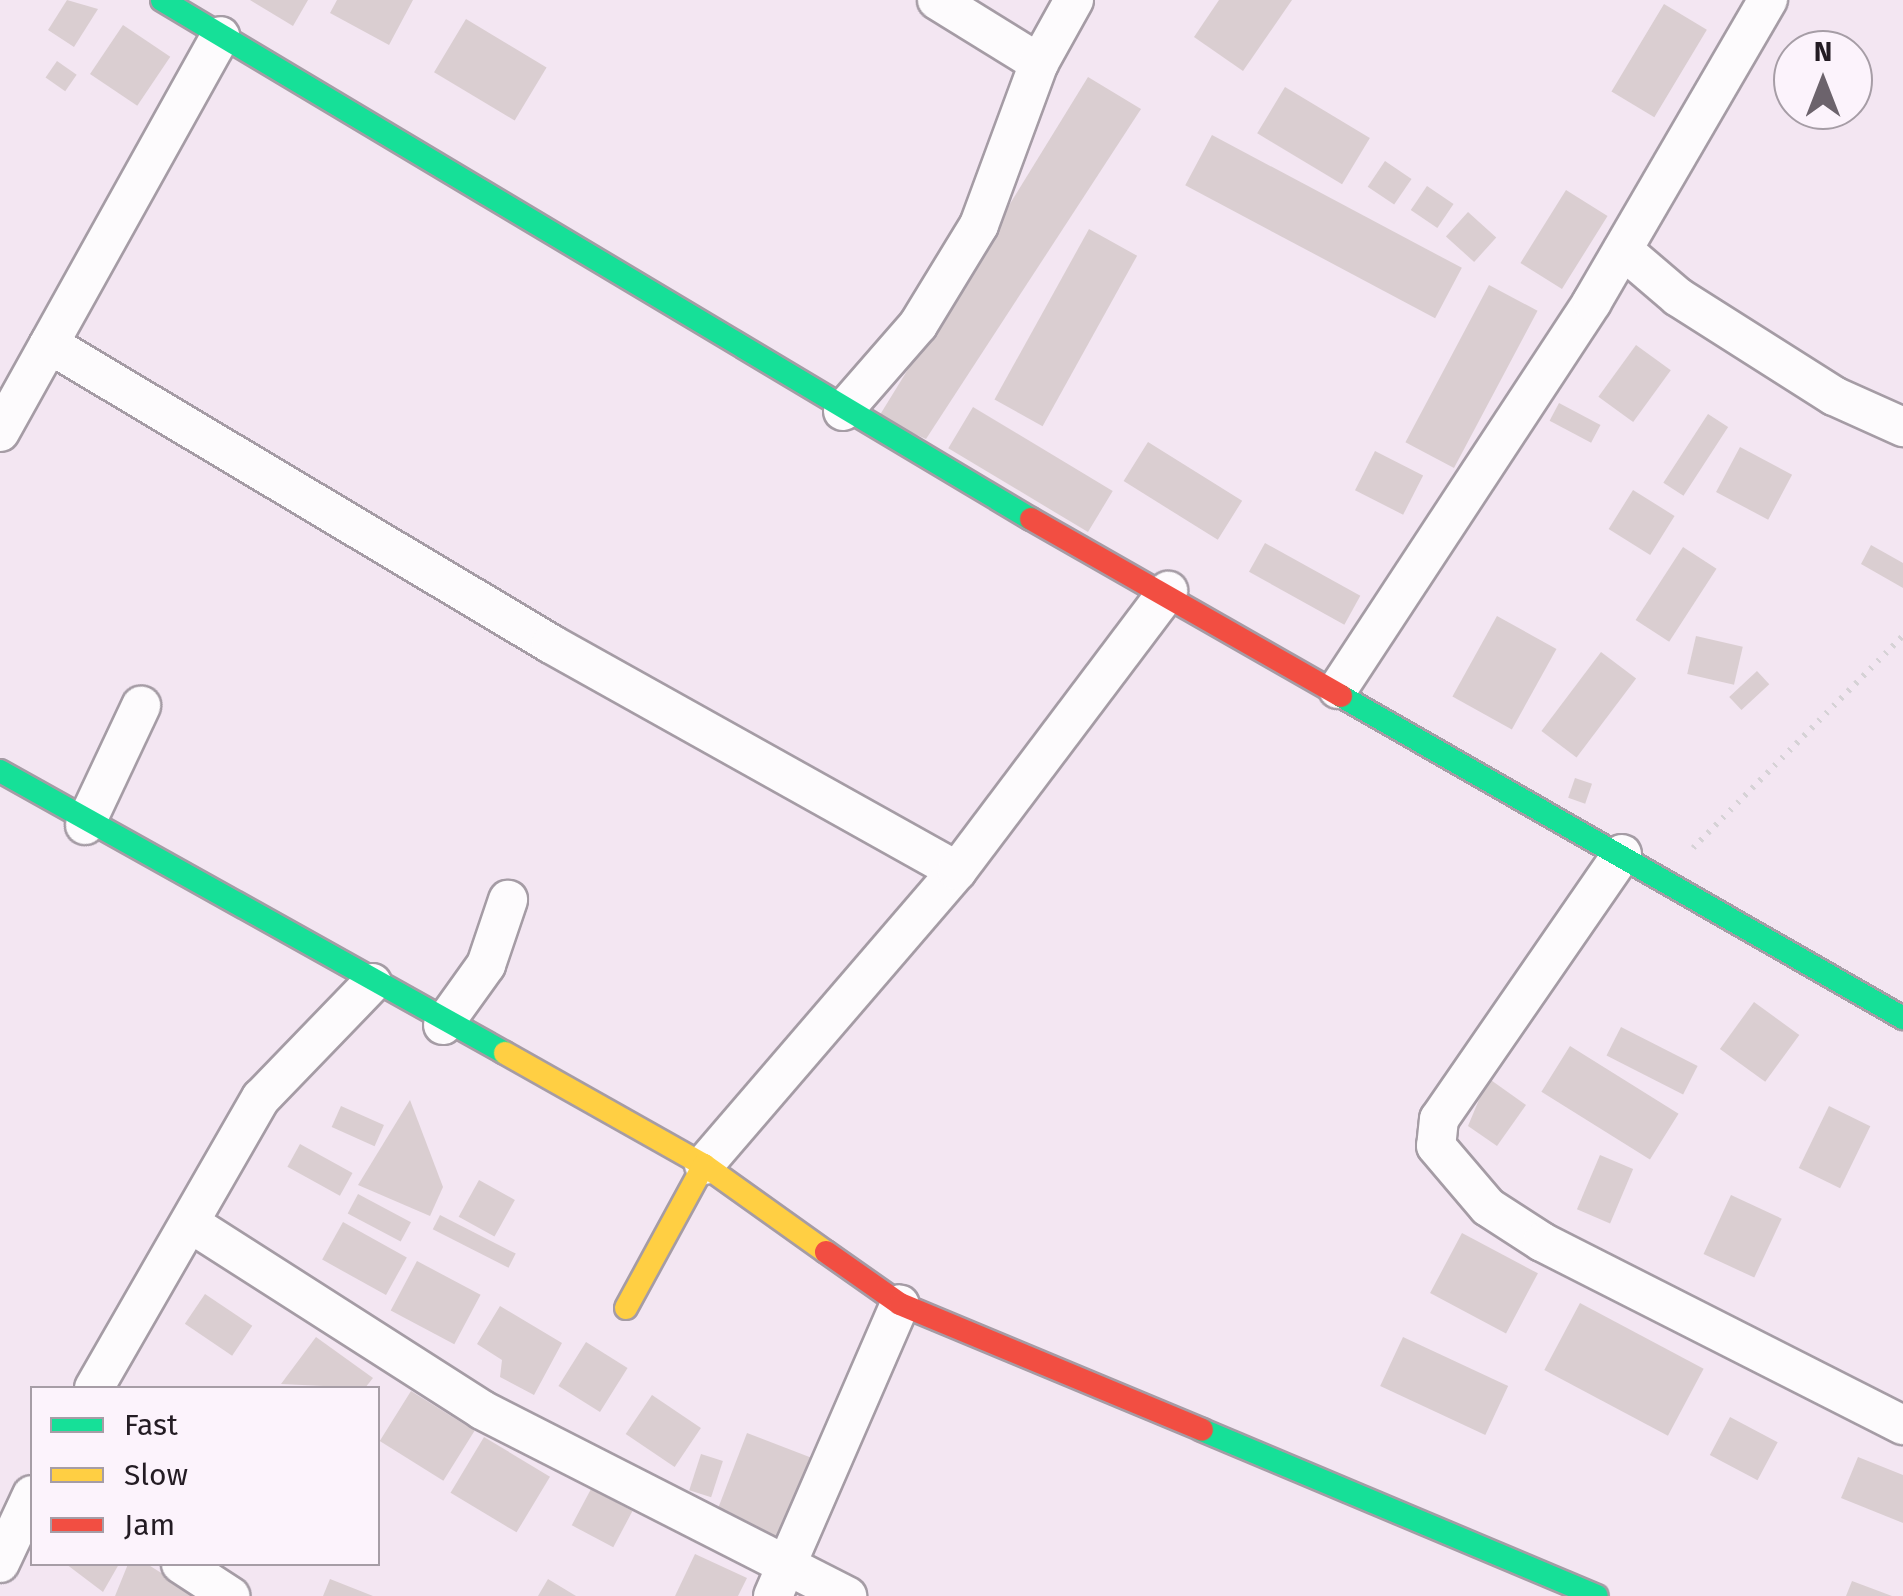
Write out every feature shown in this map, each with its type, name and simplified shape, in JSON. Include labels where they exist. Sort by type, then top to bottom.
[{"type":"street","points":[[162,0],[843,412],[1168,591],[1903,1018]]},
{"type":"street","points":[[937,0],[1040,63]]},
{"type":"street","points":[[843,412],[918,325],[979,225],[1040,63],[1074,0]]},
{"type":"street","points":[[1338,689],[1623,250],[1768,0]]},
{"type":"street","points":[[0,432],[220,36]]},
{"type":"street","points":[[1623,250],[1756,346],[1903,427]]},
{"type":"street","points":[[49,344],[551,644],[957,871]]},
{"type":"street","points":[[626,1308],[704,1165],[957,871],[1168,591]]},
{"type":"street","points":[[85,825],[140,706]]},
{"type":"street","points":[[0,771],[85,825],[704,1165],[900,1304],[1597,1596]]},
{"type":"street","points":[[1622,854],[1439,1119],[1436,1146],[1488,1207],[1542,1242],[1903,1425]]},
{"type":"street","points":[[443,1025],[486,965],[508,900]]},
{"type":"street","points":[[95,1386],[194,1225],[261,1098],[372,982]]},
{"type":"street","points":[[194,1225],[482,1410],[779,1583],[846,1596]]},
{"type":"street","points":[[779,1583],[900,1304]]},
{"type":"street","points":[[0,1563],[30,1499]]},
{"type":"street","points":[[185,1566],[230,1596]]},
{"type":"path","points":[[1662,876],[1903,636]]},
{"type":"building","points":[[67,0],[98,9],[74,47],[48,30]]},
{"type":"building","points":[[250,0],[308,0],[293,26]]},
{"type":"building","points":[[337,0],[413,0],[389,45],[330,13]]},
{"type":"building","points":[[1219,0],[1292,0],[1243,71],[1194,37]]},
{"type":"building","points":[[1664,4],[1707,30],[1654,117],[1611,91]]},
{"type":"building","points":[[466,19],[547,67],[515,121],[434,72]]},
{"type":"building","points":[[123,25],[170,57],[137,106],[90,74]]},
{"type":"building","points":[[57,61],[77,75],[65,91],[46,77]]},
{"type":"building","points":[[1088,77],[1141,109],[926,439],[878,418]]},
{"type":"building","points":[[1285,87],[1370,138],[1342,184],[1257,133]]},
{"type":"building","points":[[1212,135],[1462,268],[1435,318],[1185,185]]},
{"type":"building","points":[[1385,161],[1412,179],[1394,205],[1368,187]]},
{"type":"building","points":[[1427,186],[1454,204],[1437,228],[1411,210]]},
{"type":"building","points":[[1566,190],[1608,216],[1562,289],[1520,263]]},
{"type":"building","points":[[1468,212],[1496,237],[1474,262],[1446,237]]},
{"type":"building","points":[[1089,229],[1137,256],[1043,426],[994,400]]},
{"type":"building","points":[[1489,285],[1538,311],[1454,468],[1405,442]]},
{"type":"building","points":[[1636,345],[1671,370],[1633,422],[1598,397]]},
{"type":"building","points":[[1559,403],[1600,425],[1591,443],[1550,421]]},
{"type":"building","points":[[973,407],[1113,491],[1088,532],[948,448]]},
{"type":"building","points":[[1708,414],[1728,427],[1683,496],[1663,483]]},
{"type":"building","points":[[1148,442],[1242,501],[1218,540],[1124,481]]},
{"type":"building","points":[[1740,447],[1792,475],[1768,520],[1716,492]]},
{"type":"building","points":[[1375,451],[1423,476],[1403,515],[1355,490]]},
{"type":"building","points":[[1633,490],[1675,516],[1650,555],[1609,529]]},
{"type":"building","points":[[1265,543],[1360,596],[1344,625],[1249,572]]},
{"type":"building","points":[[1871,545],[1903,563],[1903,588],[1861,564]]},
{"type":"building","points":[[1683,547],[1717,569],[1669,642],[1636,620]]},
{"type":"building","points":[[1497,616],[1556,649],[1512,729],[1452,696]]},
{"type":"building","points":[[1696,636],[1743,647],[1734,685],[1687,674]]},
{"type":"building","points":[[1601,652],[1636,678],[1577,758],[1541,731]]},
{"type":"building","points":[[1757,671],[1769,684],[1741,710],[1729,697]]},
{"type":"building","points":[[1575,778],[1592,784],[1585,804],[1568,798]]},
{"type":"building","points":[[1754,1002],[1799,1035],[1765,1082],[1720,1049]]},
{"type":"building","points":[[1621,1027],[1698,1066],[1683,1095],[1606,1056]]},
{"type":"building","points":[[1570,1046],[1679,1114],[1650,1160],[1541,1092]]},
{"type":"building","points":[[1488,1078],[1526,1105],[1497,1146],[1468,1126]]},
{"type":"building","points":[[410,1100],[443,1187],[430,1216],[358,1185]]},
{"type":"building","points":[[341,1106],[384,1125],[375,1146],[332,1127]]},
{"type":"building","points":[[1829,1106],[1870,1126],[1840,1188],[1799,1168]]},
{"type":"building","points":[[300,1144],[352,1173],[340,1196],[287,1167]]},
{"type":"building","points":[[1600,1155],[1633,1169],[1610,1223],[1577,1209]]},
{"type":"building","points":[[479,1180],[515,1200],[494,1237],[459,1217]]},
{"type":"building","points":[[358,1194],[411,1222],[401,1242],[348,1213]]},
{"type":"building","points":[[1731,1195],[1782,1219],[1754,1278],[1704,1254]]},
{"type":"building","points":[[440,1215],[516,1254],[508,1268],[433,1229]]},
{"type":"building","points":[[343,1222],[407,1257],[386,1295],[322,1260]]},
{"type":"building","points":[[1462,1233],[1538,1273],[1506,1333],[1430,1293]]},
{"type":"building","points":[[417,1261],[481,1295],[454,1344],[391,1310]]},
{"type":"building","points":[[205,1294],[252,1326],[232,1356],[185,1324]]},
{"type":"building","points":[[1580,1303],[1704,1369],[1668,1436],[1544,1370]]},
{"type":"building","points":[[500,1306],[562,1343],[534,1395],[500,1377],[502,1360],[477,1344]]},
{"type":"building","points":[[316,1337],[373,1378],[367,1386],[281,1384]]},
{"type":"building","points":[[1403,1337],[1508,1386],[1485,1435],[1380,1386]]},
{"type":"building","points":[[586,1342],[628,1368],[600,1412],[558,1386]]},
{"type":"building","points":[[411,1391],[475,1431],[443,1481],[380,1441]]},
{"type":"building","points":[[652,1395],[701,1428],[675,1467],[626,1434]]},
{"type":"building","points":[[1730,1417],[1778,1442],[1757,1480],[1710,1455]]},
{"type":"building","points":[[747,1433],[811,1458],[780,1541],[715,1516]]},
{"type":"building","points":[[484,1437],[550,1477],[517,1532],[451,1493]]},
{"type":"building","points":[[701,1454],[723,1461],[711,1497],[689,1490]]},
{"type":"building","points":[[1858,1457],[1903,1475],[1903,1523],[1841,1498]]},
{"type":"building","points":[[591,1489],[632,1511],[613,1547],[572,1525]]},
{"type":"building","points":[[695,1554],[747,1578],[738,1596],[675,1596]]},
{"type":"building","points":[[69,1566],[118,1566],[103,1592]]},
{"type":"building","points":[[127,1566],[150,1566],[198,1596],[115,1596]]},
{"type":"building","points":[[330,1579],[373,1596],[323,1596]]},
{"type":"building","points":[[548,1579],[576,1596],[538,1596]]},
{"type":"building","points":[[1852,1581],[1892,1596],[1846,1596]]},
{"type":"traffic: fast","points":[[162,0],[1031,519]]},
{"type":"traffic: fast","points":[[1341,696],[1903,1018]]},
{"type":"traffic: fast","points":[[0,771],[505,1053]]},
{"type":"traffic: fast","points":[[1202,1430],[1597,1596]]},
{"type":"traffic: slow","points":[[505,1053],[704,1165],[826,1252]]},
{"type":"traffic: slow","points":[[626,1308],[704,1165]]},
{"type":"traffic: jam","points":[[1031,519],[1341,696]]},
{"type":"traffic: jam","points":[[826,1252],[900,1304],[1202,1430]]}]
